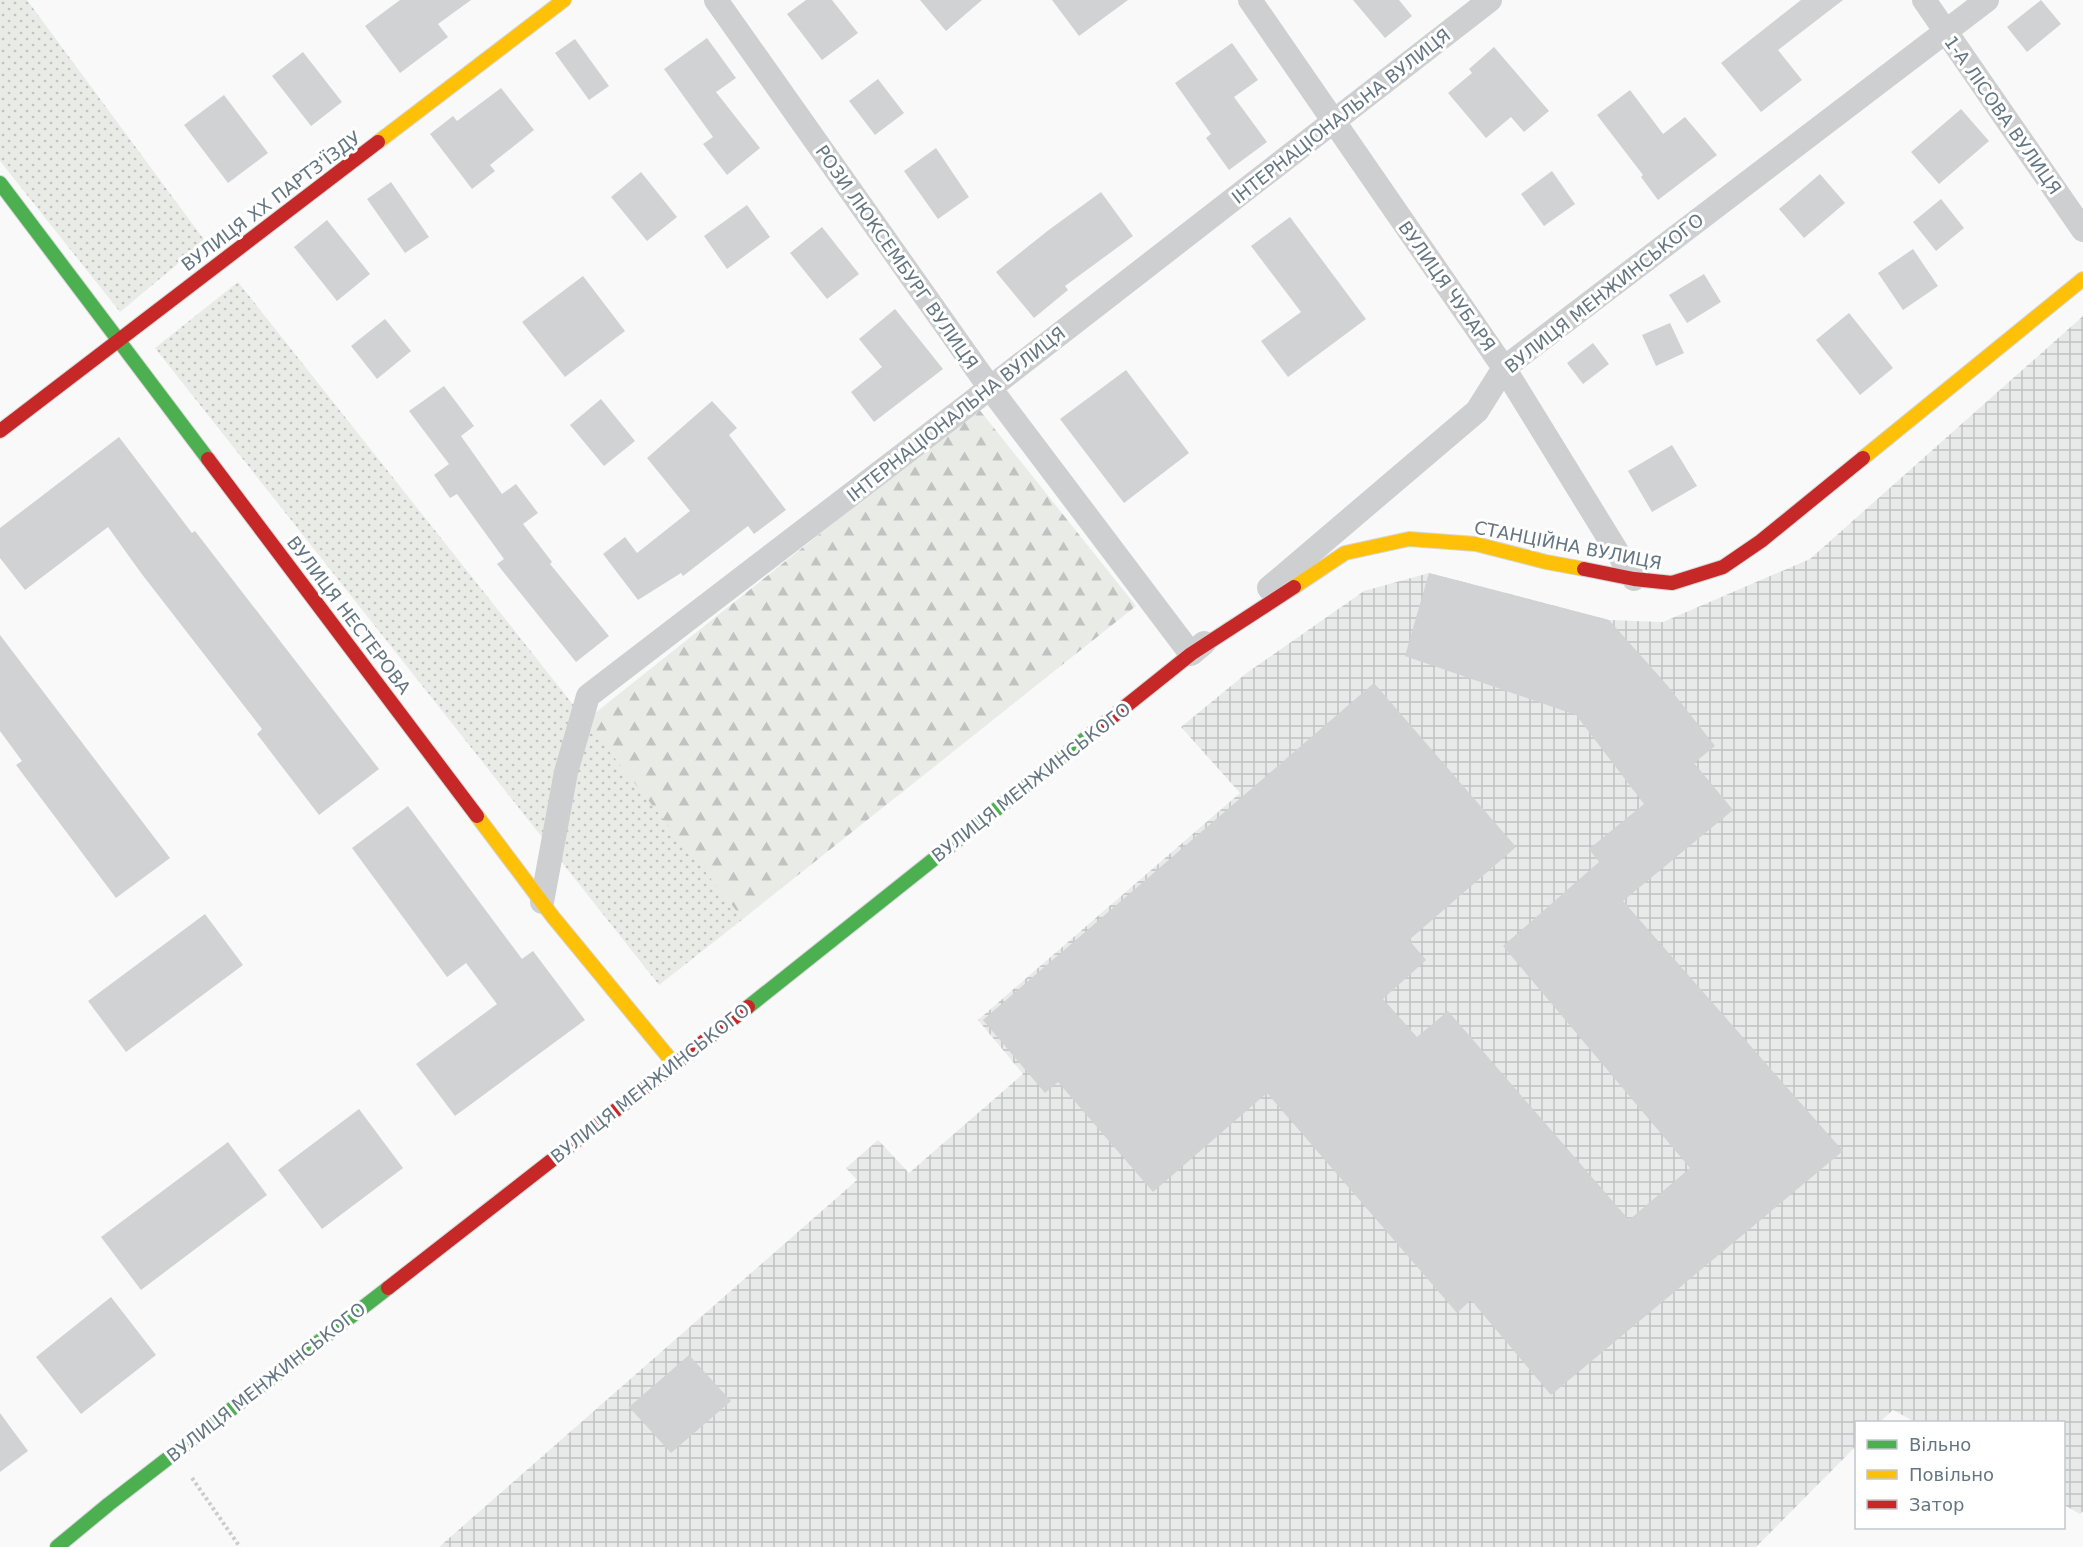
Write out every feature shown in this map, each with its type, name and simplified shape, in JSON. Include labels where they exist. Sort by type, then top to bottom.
[{"type":"street","name":"ВУЛИЦЯ XX ПАРТЗ'ЇЗДУ","points":[[0,431],[564,0]]},
{"type":"street","name":"РОЗИ ЛЮКСЕМБУРГ ВУЛИЦЯ","points":[[716,0],[990,388],[1191,654]]},
{"type":"street","name":"ВУЛИЦЯ ЧУБАРЯ","points":[[1250,0],[1504,368],[1634,579]]},
{"type":"street","name":"ІНТЕРНАЦІОНАЛЬНА ВУЛИЦЯ","points":[[542,902],[566,772],[588,696],[1491,0]]},
{"type":"street","name":"1-А ЛІСОВА ВУЛИЦЯ","points":[[1924,0],[2083,230]]},
{"type":"street","name":"ВУЛИЦЯ МЕНЖИНСЬКОГО","points":[[57,1547],[109,1504],[675,1065],[1191,654],[1477,411],[1504,368],[1987,0]]},
{"type":"street","name":"ВУЛИЦЯ НЕСТЕРОВА","points":[[0,183],[542,902],[675,1065]]},
{"type":"street","name":"СТАНЦІЙНА ВУЛИЦЯ","points":[[1191,654],[1345,553],[1409,539],[1476,544],[1546,562],[1634,579],[1672,583],[1723,567],[1761,541],[2083,279]]},
{"type":"path","points":[[175,1453],[240,1547]]},
{"type":"shaded area","points":[[2083,316],[2083,1511],[2080,1514],[2065,1506],[2065,1421],[1913,1421],[1893,1410],[1881,1421],[1855,1421],[1855,1447],[1756,1547],[439,1547],[857,1180],[846,1168],[878,1140],[909,1173],[1023,1074],[978,1020],[1240,793],[1181,727],[1248,672],[1364,591],[1429,573],[1609,620],[1663,622],[1810,559]]},
{"type":"green space","points":[[0,0],[27,0],[205,241],[120,312],[0,161]]},
{"type":"green space","points":[[238,282],[743,919],[659,985],[155,348]]},
{"type":"green space","points":[[978,408],[1136,606],[743,919],[585,721]]},
{"type":"building","points":[[400,0],[471,0],[438,24],[448,37],[400,73],[365,26]]},
{"type":"building","points":[[806,0],[832,0],[858,33],[822,60],[787,14]]},
{"type":"building","points":[[920,0],[982,0],[946,31]]},
{"type":"building","points":[[1052,0],[1128,0],[1079,36]]},
{"type":"building","points":[[1353,0],[1399,0],[1412,16],[1385,38]]},
{"type":"building","points":[[1801,0],[1843,0],[1778,50],[1802,80],[1761,112],[1721,63]]},
{"type":"building","points":[[2041,0],[2061,24],[2027,52],[2007,27]]},
{"type":"building","points":[[707,38],[736,78],[716,92],[760,148],[727,175],[703,144],[713,137],[664,69]]},
{"type":"building","points":[[575,39],[609,86],[589,100],[555,53]]},
{"type":"building","points":[[1232,43],[1258,80],[1234,97],[1267,142],[1229,170],[1206,138],[1211,134],[1175,83]]},
{"type":"building","points":[[1494,47],[1549,111],[1524,132],[1511,117],[1486,138],[1448,93],[1472,73],[1469,69]]},
{"type":"building","points":[[303,52],[342,102],[311,126],[272,76]]},
{"type":"building","points":[[878,79],[904,113],[875,135],[849,101]]},
{"type":"building","points":[[501,88],[534,130],[490,165],[495,171],[472,189],[430,134],[453,116],[457,121]]},
{"type":"building","points":[[1630,90],[1663,134],[1685,117],[1717,155],[1658,200],[1641,177],[1643,175],[1597,115]]},
{"type":"building","points":[[224,95],[268,153],[228,183],[184,125]]},
{"type":"building","points":[[1961,109],[1989,141],[1939,184],[1911,152]]},
{"type":"building","points":[[936,148],[969,197],[938,219],[904,171]]},
{"type":"building","points":[[1552,171],[1575,204],[1544,226],[1521,194]]},
{"type":"building","points":[[641,172],[677,217],[647,241],[611,197]]},
{"type":"building","points":[[1820,174],[1845,203],[1804,238],[1779,209]]},
{"type":"building","points":[[391,182],[429,237],[405,253],[367,199]]},
{"type":"building","points":[[1101,192],[1133,236],[1065,286],[1068,290],[1034,318],[996,272]]},
{"type":"building","points":[[1941,199],[1964,228],[1936,251],[1913,222]]},
{"type":"building","points":[[747,205],[770,237],[727,269],[704,236]]},
{"type":"building","points":[[1290,217],[1366,319],[1288,377],[1261,341],[1301,312],[1251,246]]},
{"type":"building","points":[[327,220],[370,274],[337,301],[294,247]]},
{"type":"building","points":[[822,227],[859,274],[827,299],[790,253]]},
{"type":"building","points":[[1913,249],[1938,286],[1903,310],[1878,273]]},
{"type":"building","points":[[1704,274],[1721,302],[1687,323],[1669,295]]},
{"type":"building","points":[[583,276],[625,331],[565,377],[522,322]]},
{"type":"building","points":[[895,309],[943,369],[874,422],[851,392],[882,367],[859,339]]},
{"type":"building","points":[[1849,313],[1893,368],[1860,395],[1816,340]]},
{"type":"building","points":[[385,319],[411,351],[377,379],[351,346]]},
{"type":"building","points":[[1670,323],[1684,353],[1656,366],[1642,335]]},
{"type":"building","points":[[1593,343],[1609,364],[1583,384],[1567,363]]},
{"type":"building","points":[[1126,370],[1189,453],[1124,503],[1060,419]]},
{"type":"building","points":[[444,386],[474,426],[461,436],[502,494],[516,484],[538,513],[523,524],[552,562],[550,564],[609,636],[576,662],[497,564],[504,559],[457,494],[450,498],[434,475],[449,464],[409,411]]},
{"type":"building","points":[[601,399],[635,441],[604,466],[570,425]]},
{"type":"building","points":[[712,401],[737,428],[729,435],[786,510],[754,534],[748,526],[683,576],[681,573],[638,600],[603,554],[625,537],[637,553],[690,511],[647,458]]},
{"type":"building","points":[[119,437],[192,533],[195,531],[379,769],[319,815],[257,734],[262,729],[108,527],[25,590],[0,558],[0,528]]},
{"type":"building","points":[[1672,445],[1697,486],[1652,512],[1628,471]]},
{"type":"building","points":[[1429,573],[1609,620],[1667,685],[1715,746],[1694,763],[1733,810],[1623,901],[1843,1151],[1551,1395],[1471,1300],[1457,1313],[1267,1093],[1153,1192],[1058,1082],[1045,1093],[983,1020],[1374,683],[1516,847],[1409,940],[1426,960],[1383,999],[1417,1037],[1448,1011],[1629,1220],[1690,1168],[1503,946],[1599,862],[1589,849],[1644,804],[1576,715],[1405,656]]},
{"type":"building","points":[[0,635],[170,858],[116,898],[16,765],[22,761],[0,731]]},
{"type":"building","points":[[408,806],[522,959],[533,951],[585,1020],[455,1116],[416,1064],[497,1004],[466,963],[447,977],[352,848]]},
{"type":"building","points":[[205,914],[243,965],[126,1052],[88,1001]]},
{"type":"building","points":[[359,1109],[403,1168],[322,1229],[278,1170]]},
{"type":"building","points":[[228,1142],[267,1195],[141,1290],[101,1237]]},
{"type":"building","points":[[111,1297],[156,1355],[81,1414],[36,1357]]},
{"type":"building","points":[[689,1355],[731,1401],[671,1453],[629,1407]]},
{"type":"building","points":[[0,1413],[28,1451],[0,1472]]},
{"type":"traffic: fast","points":[[0,183],[208,459]]},
{"type":"traffic: fast","points":[[748,1007],[1096,730]]},
{"type":"traffic: fast","points":[[57,1547],[109,1504],[388,1288]]},
{"type":"traffic: slow","points":[[378,142],[564,0]]},
{"type":"traffic: slow","points":[[1863,458],[2083,279]]},
{"type":"traffic: slow","points":[[1294,587],[1345,553],[1409,539],[1476,544],[1584,569]]},
{"type":"traffic: slow","points":[[477,816],[553,917],[675,1065]]},
{"type":"traffic: jam","points":[[0,431],[378,142]]},
{"type":"traffic: jam","points":[[1584,569],[1634,579],[1672,583],[1723,567],[1761,541],[1863,458]]},
{"type":"traffic: jam","points":[[208,459],[477,816]]},
{"type":"traffic: jam","points":[[1096,730],[1191,654],[1294,587]]},
{"type":"traffic: jam","points":[[388,1288],[748,1007]]}]
